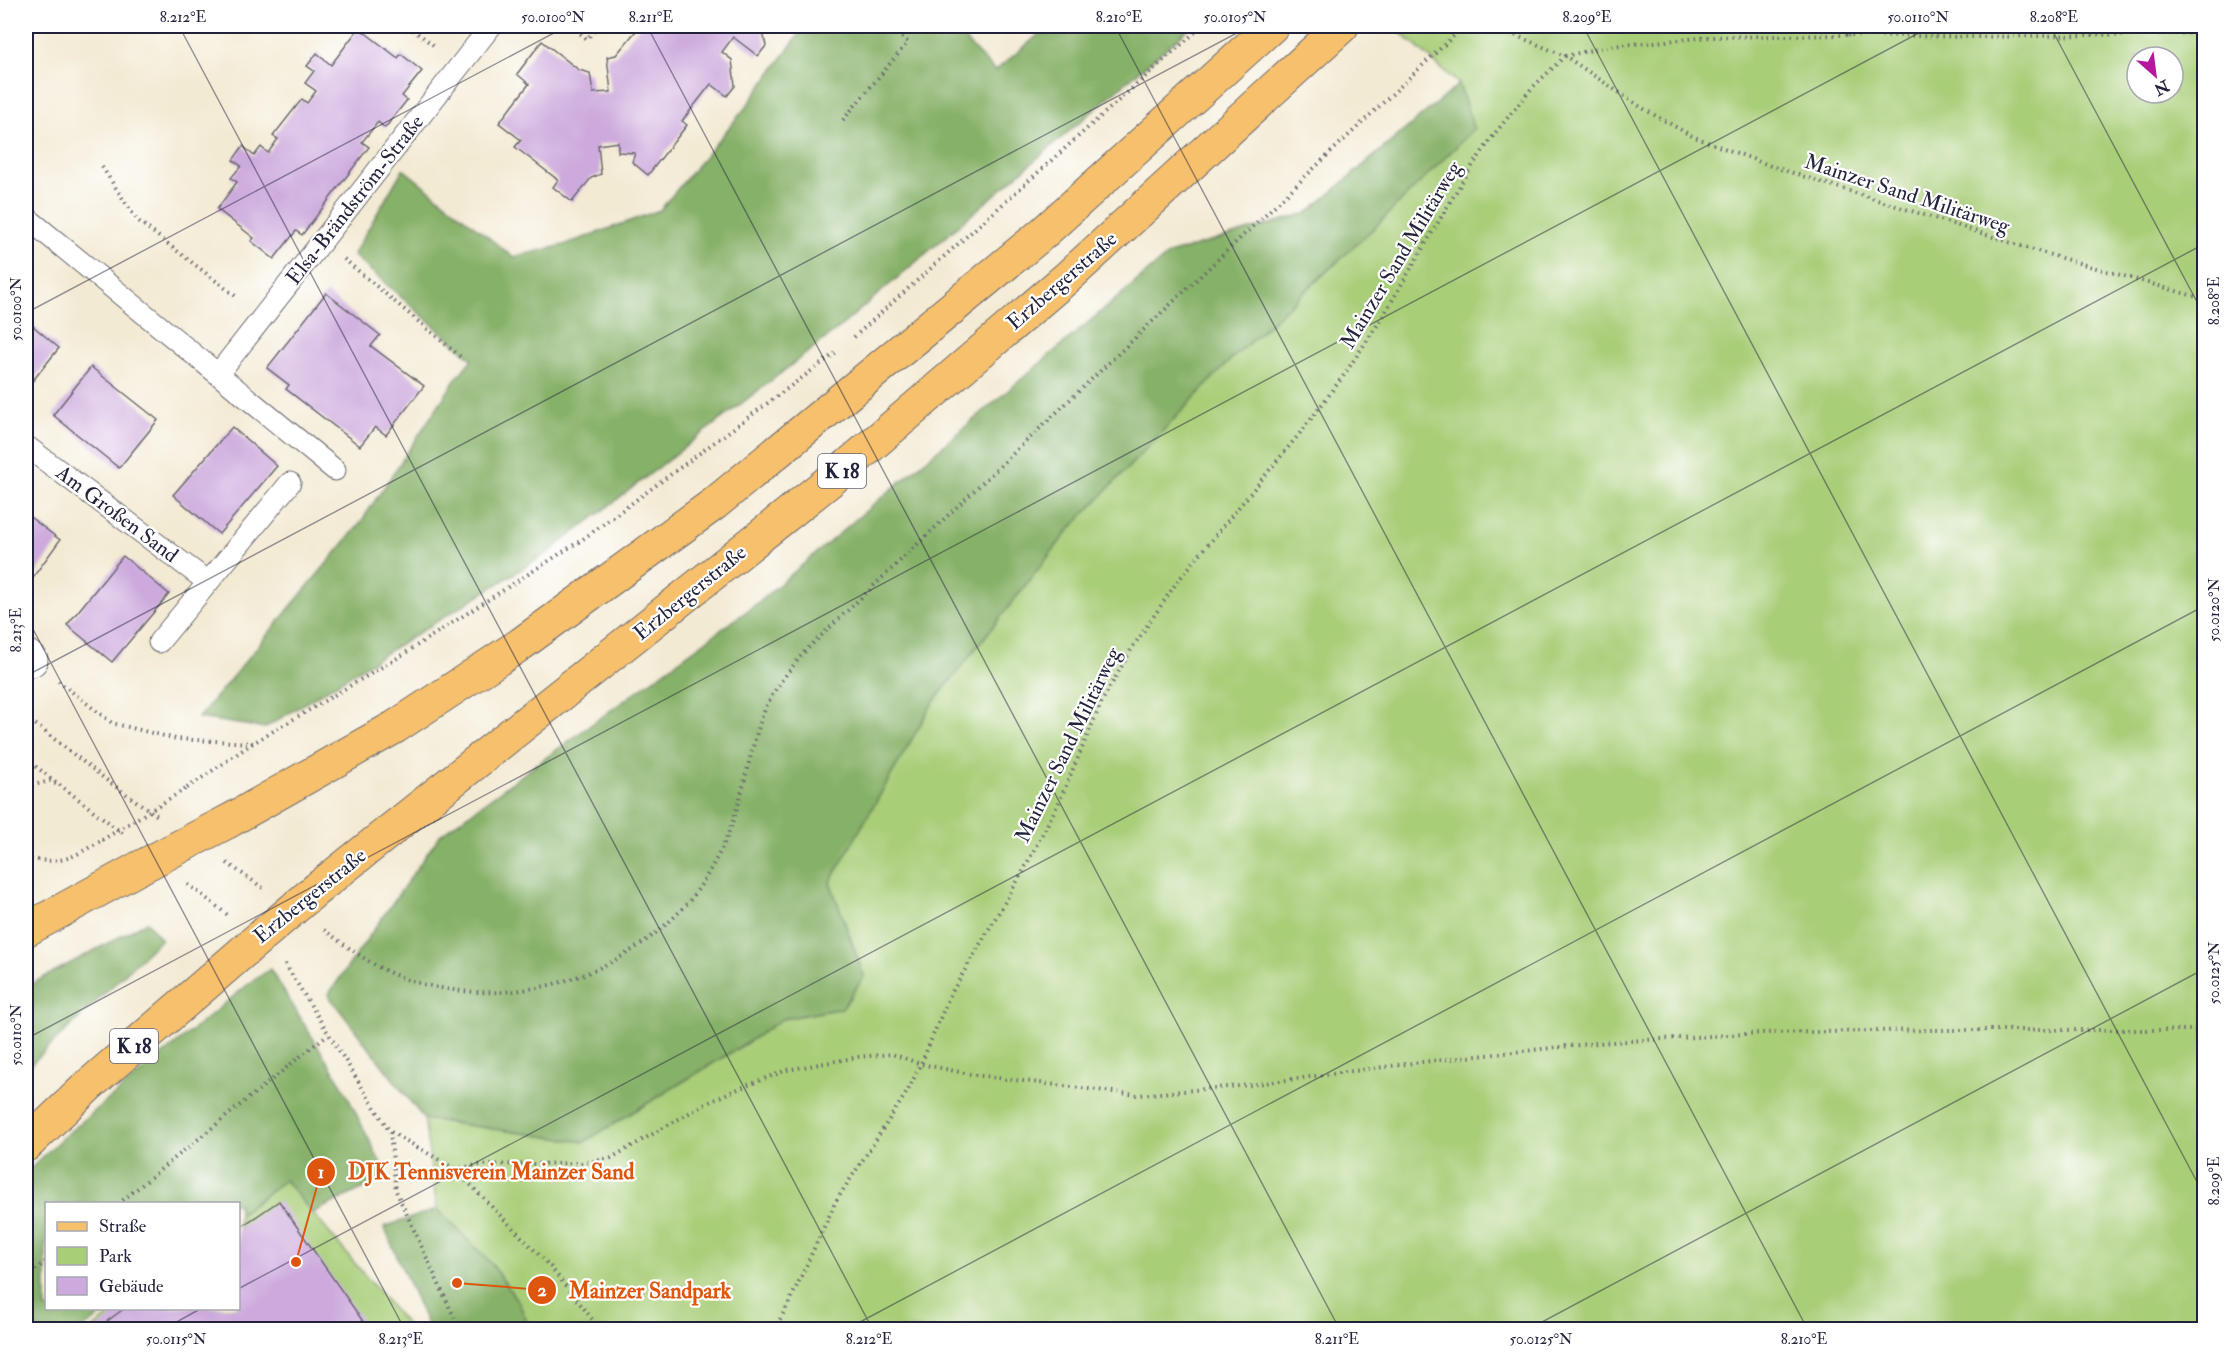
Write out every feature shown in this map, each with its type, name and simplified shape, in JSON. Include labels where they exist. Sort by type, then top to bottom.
[{"type":"main road","name":"K 18","points":[[26,930],[395,727],[521,644],[714,504],[1042,234],[1272,26]]},
{"type":"main road","name":"Erzbergerstraße","points":[[26,1145],[89,1085],[318,888],[832,479],[1069,276],[1342,26]]},
{"type":"lane","name":"Elsa-Brändström-Straße","points":[[218,374],[491,26]]},
{"type":"lane","points":[[26,217],[335,470]]},
{"type":"lane","name":"Am Großen Sand","points":[[26,446],[208,582]]},
{"type":"lane","points":[[159,642],[290,483]]},
{"type":"path","points":[[571,26],[587,39],[598,26]]},
{"type":"path","points":[[843,120],[908,42],[887,26]]},
{"type":"path","points":[[854,338],[1202,26]]},
{"type":"path","points":[[314,923],[363,957],[404,979],[444,988],[488,993],[528,990],[574,980],[616,960],[654,935],[686,905],[716,860],[734,818],[760,721],[778,684],[806,650],[1464,26]]},
{"type":"path","points":[[1493,26],[1565,56],[1610,46],[1711,37],[1847,35],[1977,37],[2205,33]]},
{"type":"path","points":[[1847,35],[1867,26]]},
{"type":"path","name":"Mainzer Sand Militärweg","points":[[774,1329],[788,1305],[836,1201],[907,1092],[949,997],[1022,873],[1059,802],[1102,701],[1132,648],[1177,582],[1285,452],[1344,375],[1380,321],[1466,175],[1496,132],[1531,89],[1565,56],[1642,108],[1692,136],[1751,159],[2026,248],[2205,298]]},
{"type":"path","points":[[102,167],[137,220],[262,318]]},
{"type":"path","points":[[323,242],[462,358]]},
{"type":"path","points":[[26,856],[29,859],[56,862],[72,858],[187,788],[253,743],[399,657],[583,539],[845,346]]},
{"type":"path","points":[[28,658],[112,723],[176,739],[253,743]]},
{"type":"path","points":[[26,717],[109,782],[168,822]]},
{"type":"path","points":[[26,759],[88,806]]},
{"type":"path","points":[[26,787],[50,781],[75,795]]},
{"type":"path","points":[[226,863],[266,890]]},
{"type":"path","points":[[282,958],[390,1132],[396,1191],[460,1329]]},
{"type":"path","points":[[455,1169],[476,1165],[584,1163],[611,1158],[728,1093],[787,1070],[891,1054],[921,1064],[974,1075],[1138,1095],[1250,1085],[1413,1063],[1563,1047],[1750,1034],[1930,1030],[2205,1030]]},
{"type":"path","points":[[119,1202],[328,1034]]},
{"type":"path","points":[[390,1132],[455,1169],[549,1265],[601,1329]]},
{"type":"path","points":[[26,1278],[45,1262]]},
{"type":"green space","points":[[805,26],[951,26],[995,71],[1049,26],[1192,26],[834,332],[549,552],[265,728],[198,718],[359,525],[456,379],[472,359],[353,255],[403,169],[513,257],[564,245],[660,210],[747,106]]},
{"type":"green space","points":[[1393,26],[2204,26],[2204,1329],[530,1329],[519,1303],[491,1263],[437,1209],[424,1119],[584,1142],[782,1019],[843,1008],[864,976],[830,882],[932,704],[1069,530],[1229,361],[1372,230],[1473,129],[1459,84]]},
{"type":"green space","points":[[1459,84],[1474,129],[1372,230],[1229,361],[1069,530],[932,704],[830,882],[864,977],[842,1008],[782,1019],[584,1142],[424,1119],[328,995],[440,835],[755,605],[1169,254],[1307,213]]},
{"type":"green space","points":[[147,922],[161,939],[26,1069],[26,987]]},
{"type":"green space","points":[[270,969],[342,1085],[386,1174],[366,1187],[312,1213],[285,1180],[240,1213],[240,1202],[45,1202],[45,1310],[110,1310],[82,1329],[26,1329],[26,1173],[62,1138],[246,986]]},
{"type":"green space","points":[[285,1180],[410,1329],[91,1330],[117,1310],[240,1310],[240,1215]]},
{"type":"green space","points":[[437,1209],[491,1263],[519,1303],[530,1329],[429,1329],[384,1227]]},
{"type":"building","points":[[640,26],[762,26],[766,46],[758,56],[733,37],[722,52],[732,60],[735,86],[727,96],[711,84],[682,121],[687,125],[648,175],[632,162],[635,153],[618,152],[618,142],[598,145],[601,174],[591,178],[572,202],[553,187],[558,180],[515,147],[521,140],[499,123],[529,84],[517,74],[542,41],[579,70],[590,73],[593,93],[611,92],[607,57],[616,55]]},
{"type":"building","points":[[359,28],[398,58],[401,54],[422,71],[402,96],[407,100],[385,128],[378,122],[362,142],[369,147],[302,235],[296,231],[274,259],[251,241],[254,238],[217,209],[237,182],[231,178],[241,166],[233,160],[243,146],[254,156],[261,147],[268,153],[278,139],[273,136],[302,99],[307,103],[316,91],[305,83],[314,71],[307,66],[317,53],[331,65]]},
{"type":"building","points":[[326,293],[380,335],[371,346],[424,386],[386,435],[375,427],[360,446],[286,389],[289,385],[267,368]]},
{"type":"building","points":[[26,320],[59,348],[26,389]]},
{"type":"building","points":[[91,367],[158,420],[119,468],[53,415]]},
{"type":"building","points":[[232,427],[277,466],[219,534],[173,495]]},
{"type":"building","points":[[26,514],[60,540],[26,587]]},
{"type":"building","points":[[123,556],[169,594],[112,662],[67,625]]},
{"type":"building","points":[[279,1201],[369,1330],[95,1330],[122,1310],[240,1310],[240,1228]]},
{"type":"place","name":"DJK Tennisverein Mainzer Sand","points":[[296,1262]]},
{"type":"place","name":"Mainzer Sandpark","points":[[457,1283]]}]
